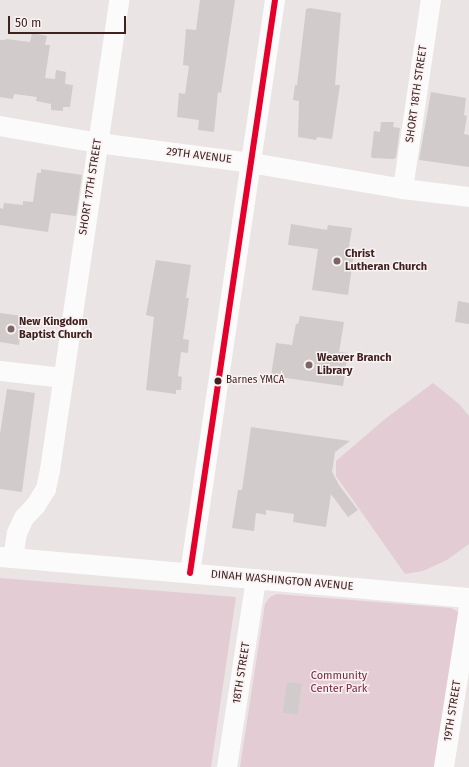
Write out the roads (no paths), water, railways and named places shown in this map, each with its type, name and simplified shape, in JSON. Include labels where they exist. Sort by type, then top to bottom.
[{"type":"street","name":"SHORT 17TH STREET","points":[[6,558],[24,518],[36,505],[46,489],[54,451],[63,376],[119,0]]},
{"type":"street","points":[[190,573],[275,0]]},
{"type":"street","name":"SHORT 18TH STREET","points":[[403,189],[431,0]]},
{"type":"street","name":"29TH AVENUE","points":[[0,126],[98,143],[251,163],[403,189],[469,197]]},
{"type":"street","points":[[0,371],[63,376]]},
{"type":"street","name":"DINAH WASHINGTON AVENUE","points":[[6,558],[469,598]]},
{"type":"street","name":"18TH STREET","points":[[227,767],[256,579]]},
{"type":"street","name":"19TH STREET","points":[[444,767],[469,607]]},
{"type":"place","name":"Christ Lutheran Church","points":[[337,261]]},
{"type":"place","name":"New Kingdom Baptist Church","points":[[11,329]]},
{"type":"place","name":"Weaver Branch Library","points":[[309,365]]},
{"type":"place","name":"Barnes YMCA","points":[[218,381]]},
{"type":"park label","name":"Community Center Park","points":[[339,683]]}]
